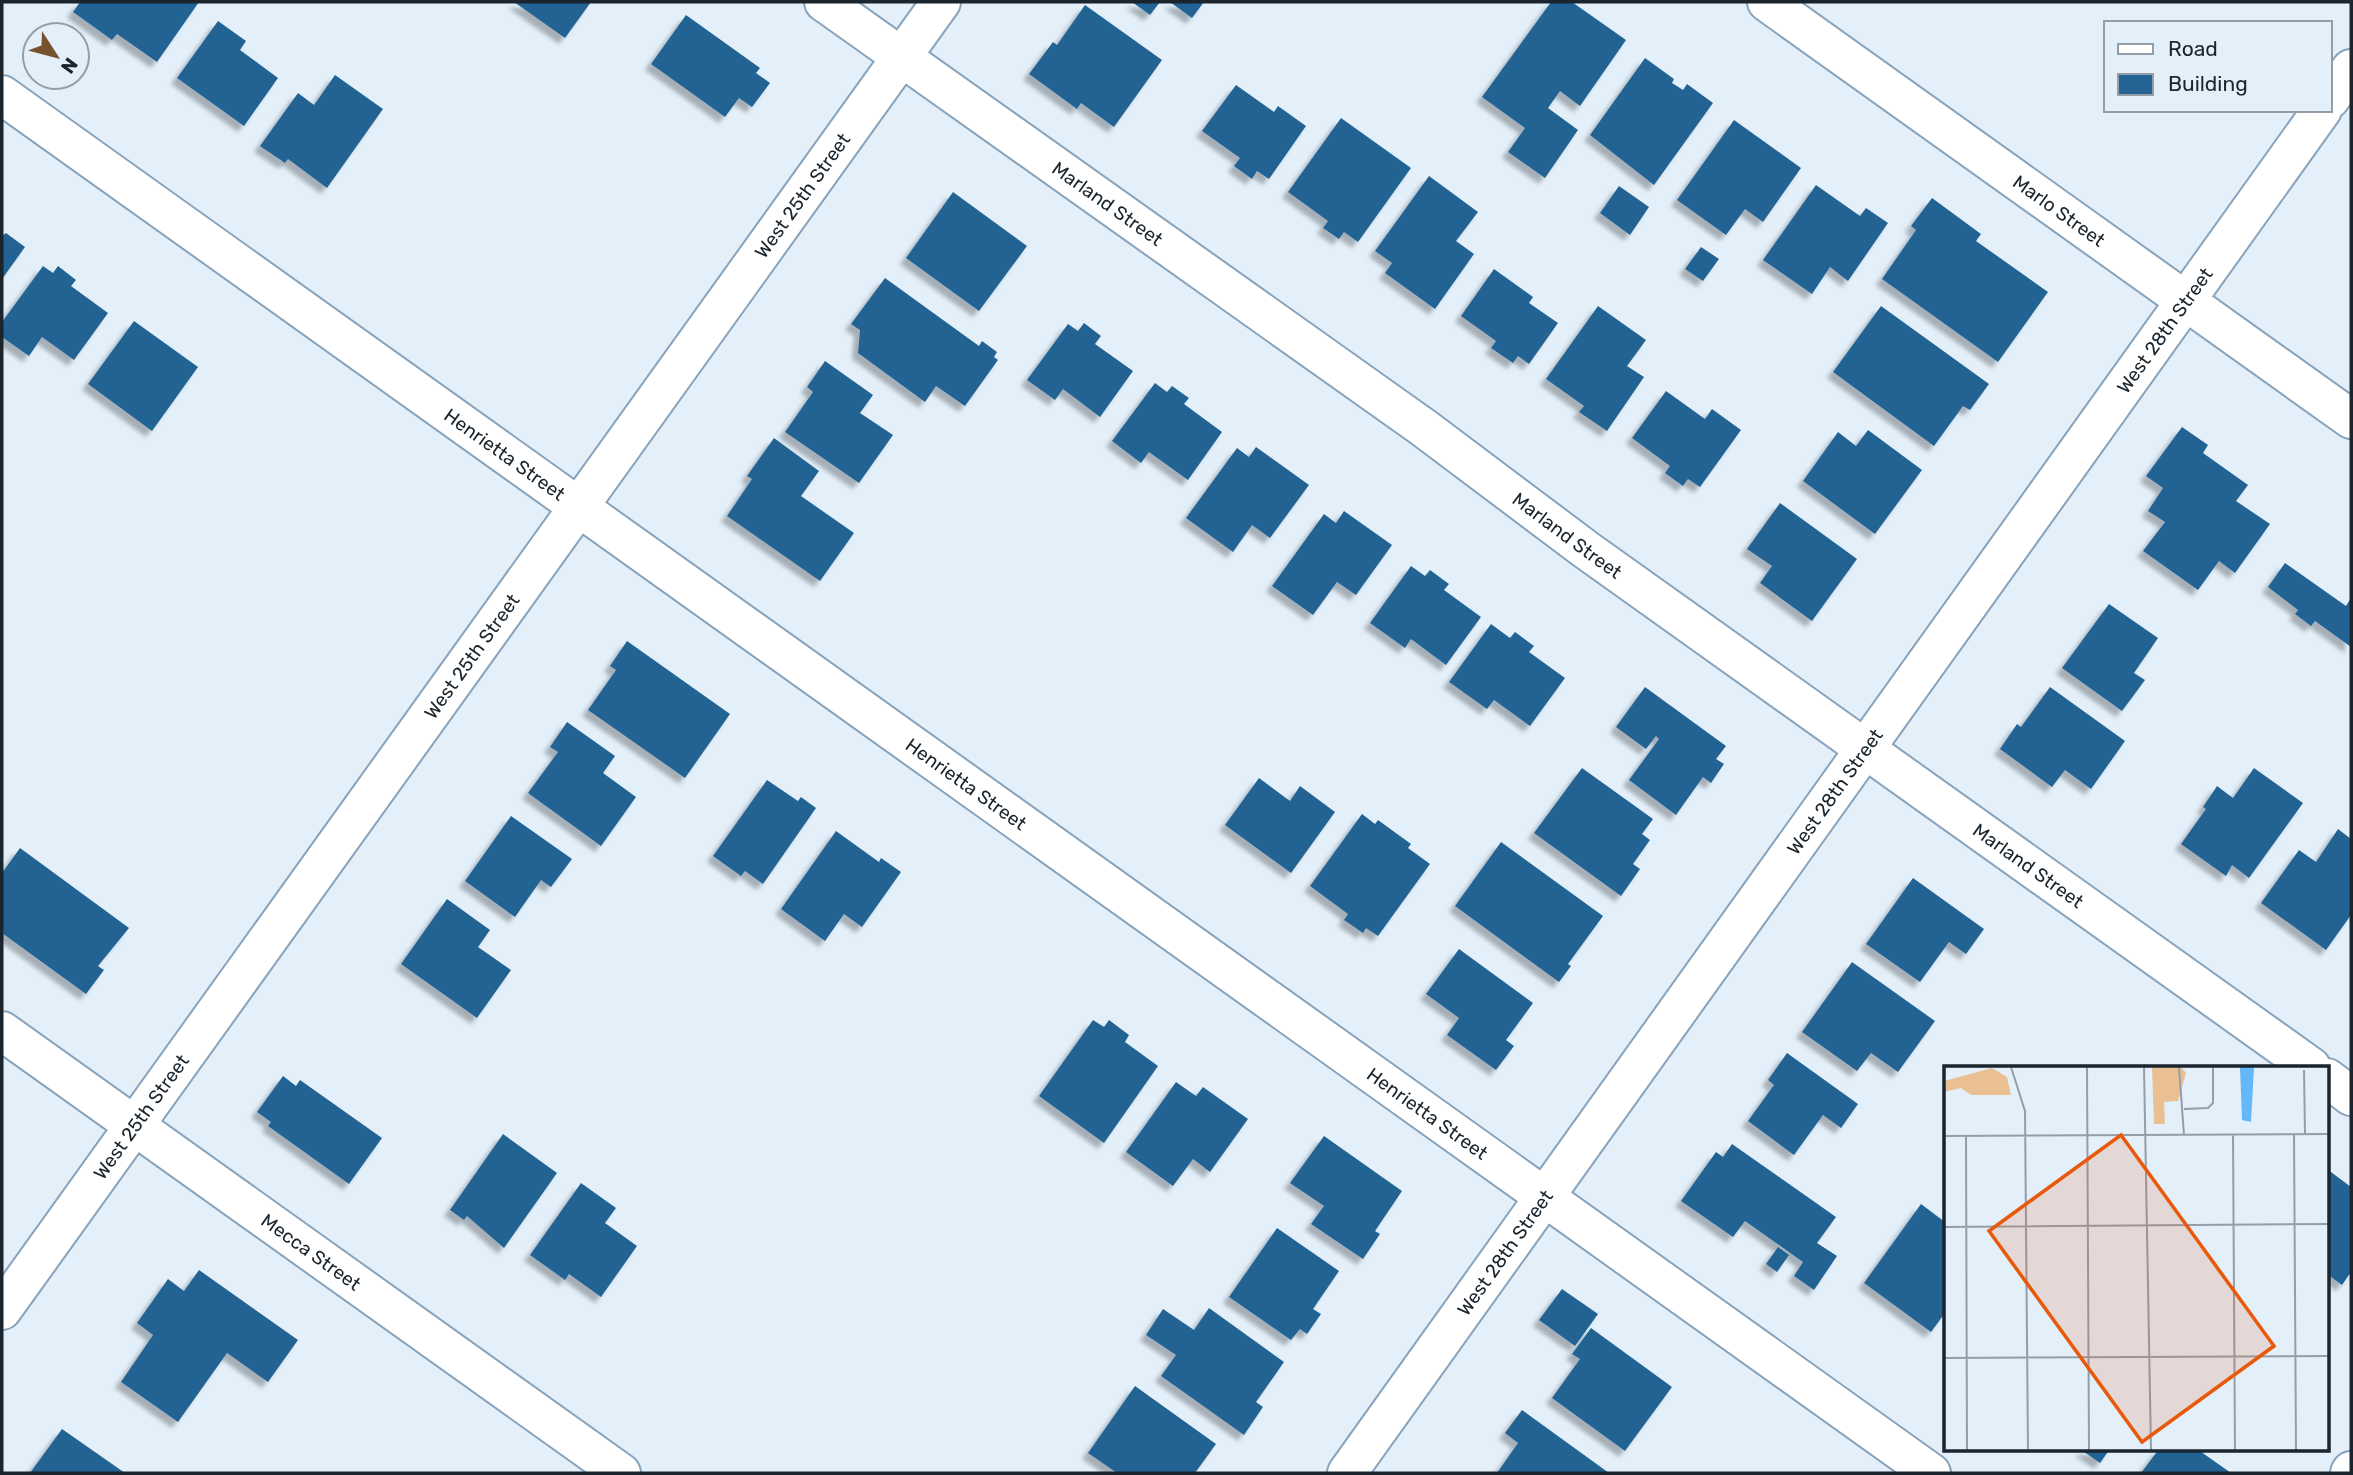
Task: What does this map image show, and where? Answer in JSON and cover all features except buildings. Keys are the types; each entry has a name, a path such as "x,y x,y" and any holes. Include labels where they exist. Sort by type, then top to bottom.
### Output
{"street":[{"name":"Marland Street","path":"824,2 2310,1066"},
{"name":"West 25th Street","path":"2,1310 941,2"},
{"name":"Marlo Street","path":"1767,2 2351,419"},
{"path":"2332,96 2351,69"},
{"name":"Henrietta Street","path":"2,95 1931,1473"},
{"name":"West 28th Street","path":"1347,1473 1865,747 2187,303 2321,112"},
{"name":"Mecca Street","path":"2,1031 621,1473"},
{"path":"2328,1079 2351,1096"}]}
